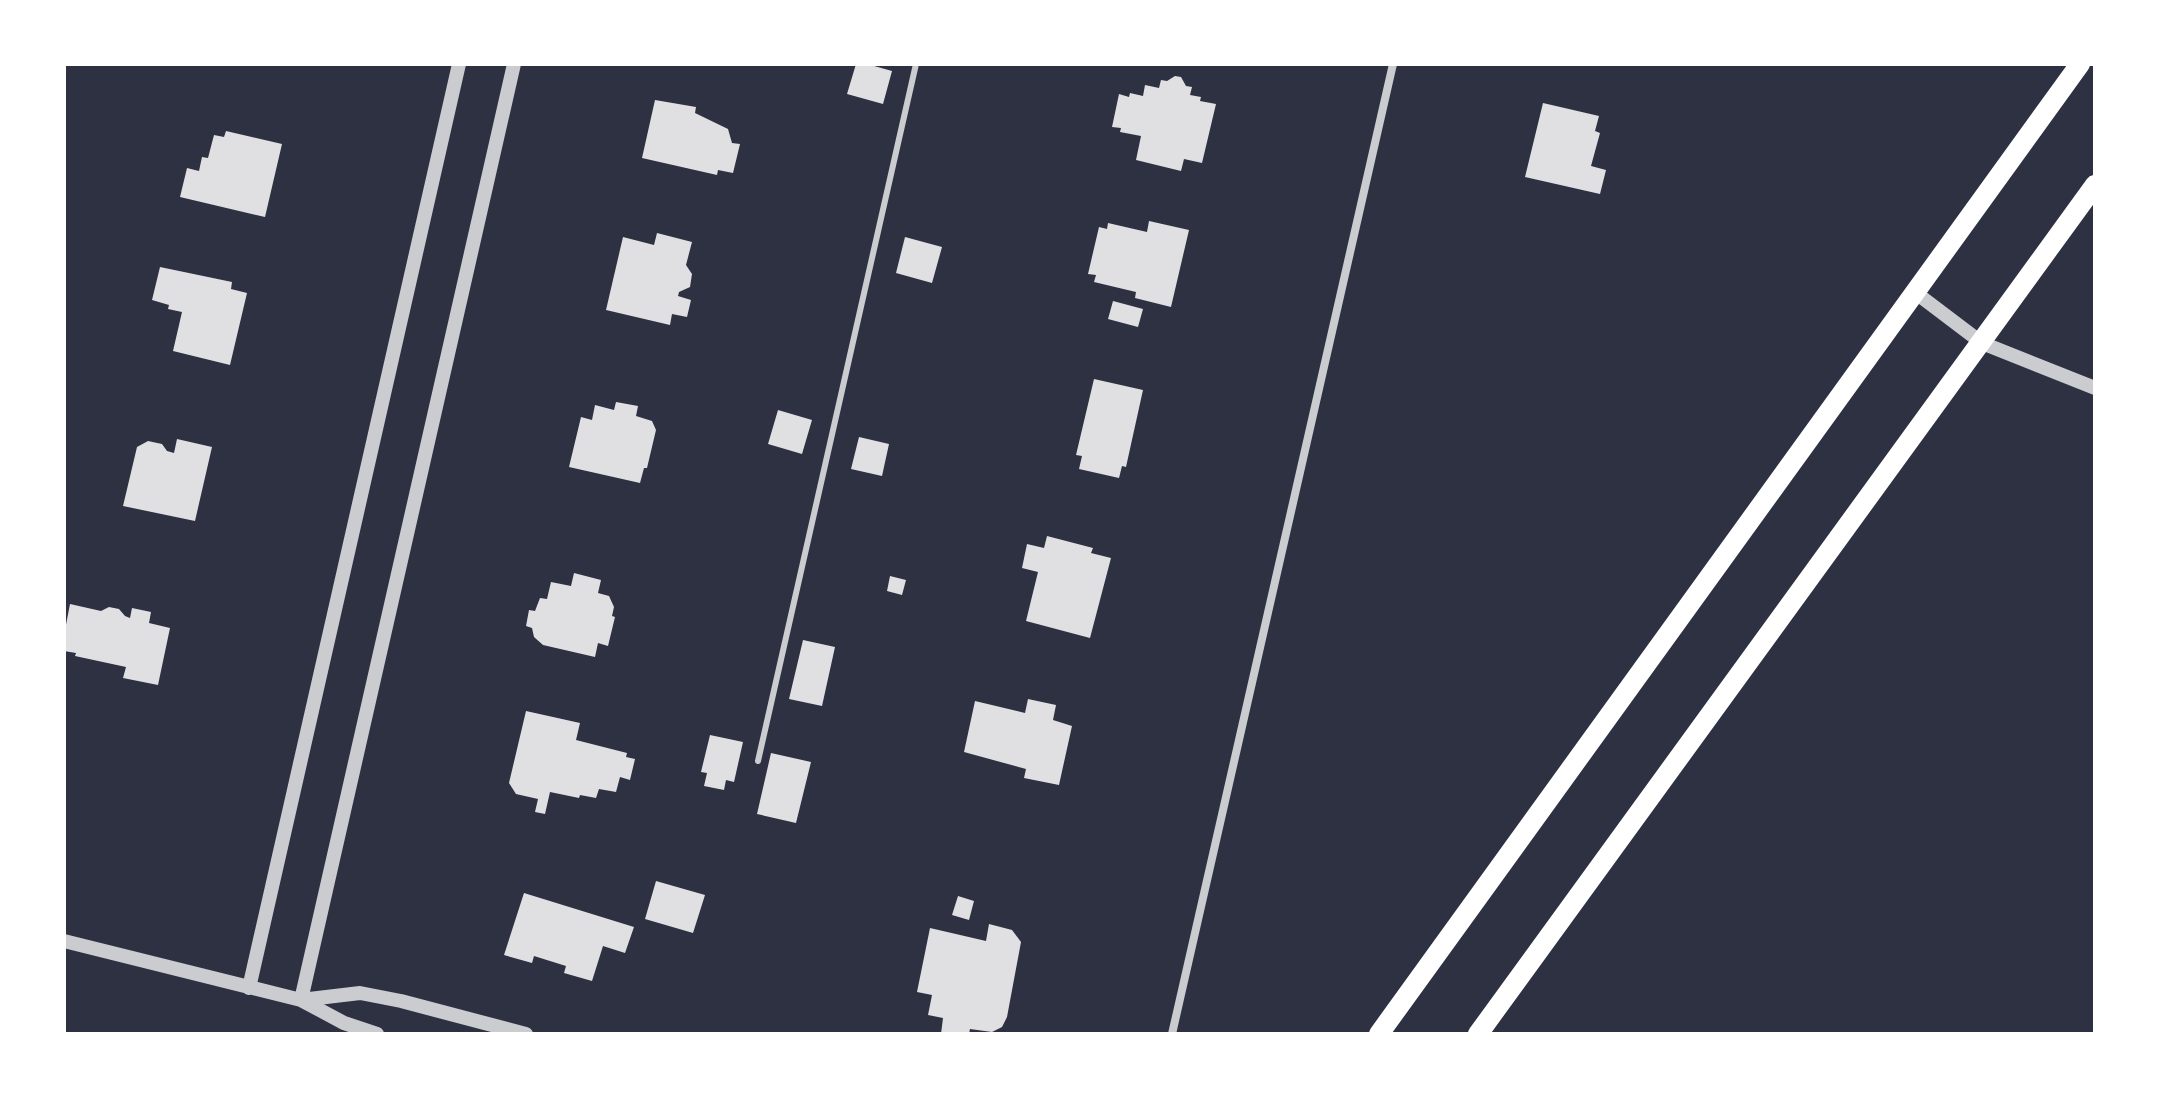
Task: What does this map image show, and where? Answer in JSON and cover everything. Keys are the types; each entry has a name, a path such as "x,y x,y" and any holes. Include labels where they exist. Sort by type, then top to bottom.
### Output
{"main road":[{"path":"1379,1034 2080,64"},
{"path":"1478,1034 2095,185"}],"street":[{"path":"249,988 459,64"},
{"path":"301,1000 514,64"},
{"path":"1172,1034 1393,64"},
{"path":"1916,293 1982,343 2095,388"},
{"path":"64,941 301,1000 344,1023 377,1034"},
{"path":"301,1000 360,993 401,1001 495,1030 526,1034"}],"lane":[{"path":"758,761 916,64"}],"building":[{"path":"856,64 892,71 883,104 847,94"},
{"path":"1175,76 1181,77 1186,86 1192,87 1190,95 1216,104 1202,163 1184,159 1181,171 1136,160 1141,136 1120,132 1121,128 1112,127 1119,94 1143,96 1145,85 1159,88 1161,80 1167,81"},
{"path":"655,100 696,107 695,113 728,129 732,143 740,144 733,173 718,170 717,175 642,158"},
{"path":"1543,103 1599,116 1595,131 1600,133 1591,166 1606,170 1600,194 1525,177"},
{"path":"226,131 282,144 265,217 180,197 187,168 199,171 202,157 208,158 214,135 224,137"},
{"path":"1149,221 1189,230 1171,307 1135,298 1136,292 1094,282 1096,275 1088,274 1099,227 1107,229 1108,223 1147,232"},
{"path":"657,233 692,242 686,265 692,274 690,287 679,292 678,296 691,300 687,317 672,314 670,325 606,310 623,237 654,245"},
{"path":"905,237 942,247 932,283 896,273"},
{"path":"160,267 232,282 231,289 247,293 230,365 173,351 182,312 168,309 169,305 152,300"},
{"path":"1113,301 1143,309 1138,327 1108,319"},
{"path":"1094,379 1143,390 1126,467 1122,466 1119,478 1079,469 1082,456 1076,455"},
{"path":"616,402 638,406 636,416 652,421 656,430 640,483 569,467 581,417 592,420 595,405 614,410"},
{"path":"778,410 812,420 802,454 768,444"},
{"path":"859,437 889,444 882,476 851,469"},
{"path":"177,439 212,447 195,521 123,506 137,447 148,441 162,444 167,451 174,453"},
{"path":"1047,536 1093,548 1091,553 1111,558 1090,638 1026,621 1038,572 1022,568 1027,544 1044,548"},
{"path":"574,573 601,580 598,593 609,596 614,607 612,616 615,617 608,646 598,643 595,657 543,645 534,637 532,628 526,626 529,610 535,611 540,598 547,599 551,582 571,586"},
{"path":"890,576 906,580 902,595 887,591"},
{"path":"70,604 101,611 109,607 119,609 130,618 132,608 151,612 149,623 170,628 158,685 123,678 126,667 64,651"},
{"path":"803,640 835,647 822,706 789,699"},
{"path":"1028,699 1056,705 1053,720 1072,726 1059,785 1024,778 1026,769 964,752 975,701 1025,713"},
{"path":"526,711 580,723 576,740 627,753 626,757 635,759 630,780 620,777 616,792 599,789 596,798 550,792 545,814 535,812 538,799 516,794 509,783"},
{"path":"710,735 743,742 734,782 726,780 724,790 704,786 707,773 701,772"},
{"path":"771,753 811,762 796,823 757,814"},
{"path":"656,881 705,895 693,933 645,919"},
{"path":"524,893 634,927 625,953 603,946 592,981 564,973 566,966 534,956 532,963 504,955"},
{"path":"958,896 974,901 969,920 952,915"},
{"path":"989,924 1012,930 1021,942 1007,1017 1002,1027 992,1032 970,1029 969,1034 941,1034 943,1018 928,1015 932,995 917,992 930,928 986,941"}]}
